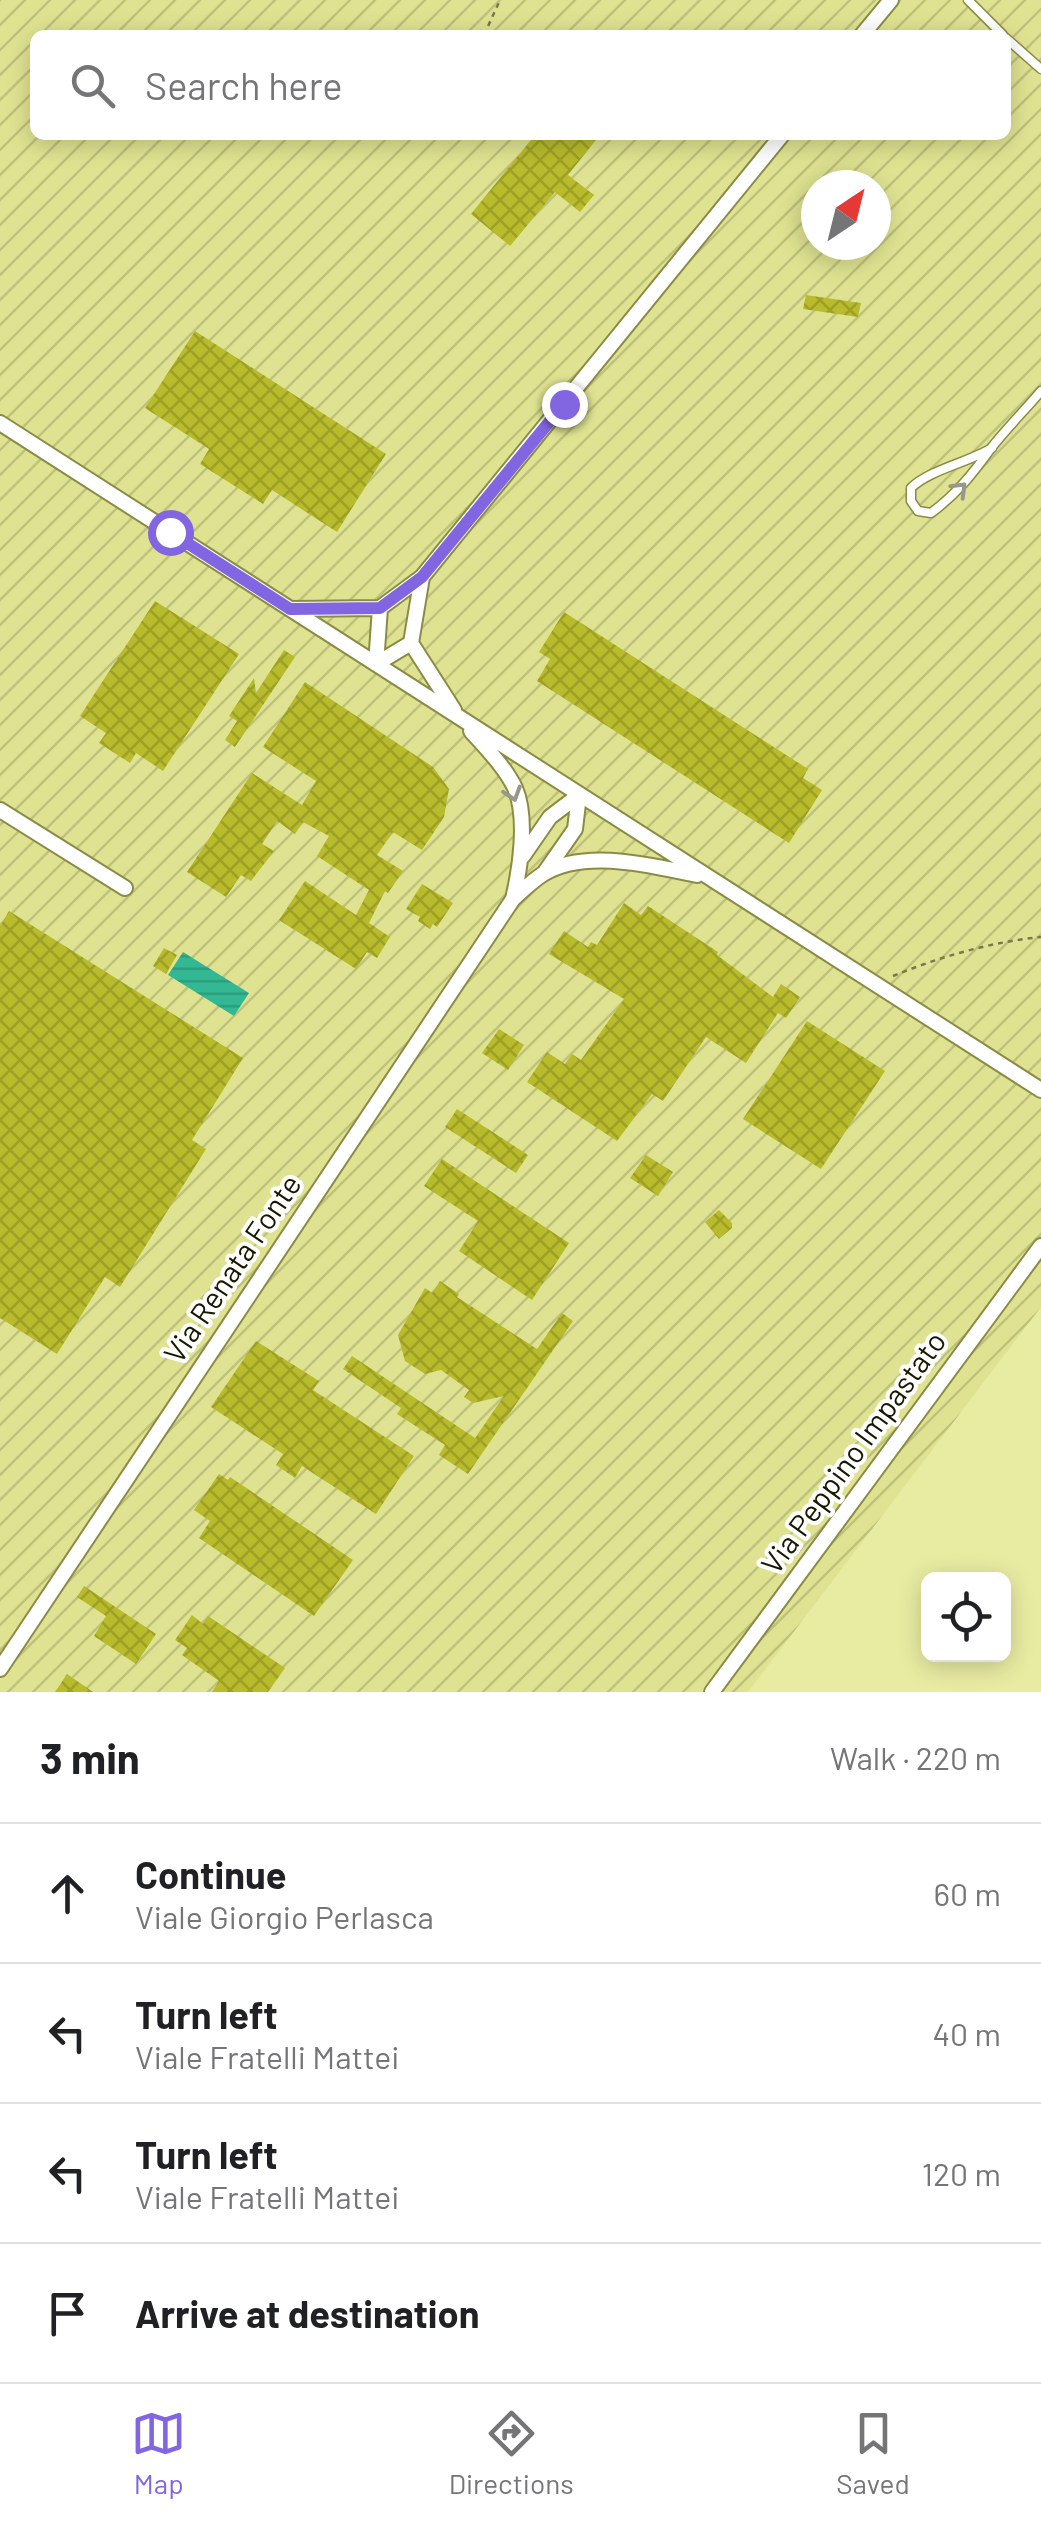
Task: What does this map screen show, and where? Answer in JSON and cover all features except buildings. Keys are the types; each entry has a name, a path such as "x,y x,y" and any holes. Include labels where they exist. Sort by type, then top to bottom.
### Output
{"street":[{"path":"866,30 891,0"},
{"path":"290,609 380,608 422,577 778,140"},
{"path":"0,423 1041,1090"},
{"path":"422,577 410,643 458,716"},
{"path":"376,664 380,608"},
{"path":"376,664 410,643"},
{"name":"Via Renata Fonte","path":"458,716 492,754 516,790 523,856 512,900"},
{"name":"Via Renata Fonte","path":"523,856 550,817 579,794"},
{"name":"Via Renata Fonte","path":"0,1669 512,900 545,872 575,830 579,794"},
{"path":"0,810 125,888"},
{"name":"Via Renata Fonte","path":"545,872 588,861 628,861 707,877"},
{"name":"Via Peppino Impastato","path":"712,1692 1041,1246"}],"lane":[{"path":"968,0 999,30"},
{"path":"1011,42 1041,70"},
{"path":"992,448 969,462 921,478 911,488 911,501 918,510 932,513 946,502 976,472 1041,391"}],"path":[{"path":"486,30 500,0"},
{"path":"874,983 919,966 1041,937"}],"shaded area":[{"path":"0,0 1041,0 1041,1307 748,1692 0,1692"},
{"path":"183,952 249,993 234,1016 168,975"}],"route":[{"path":"170,532 290,609 380,608 422,577 564,404"}]}
